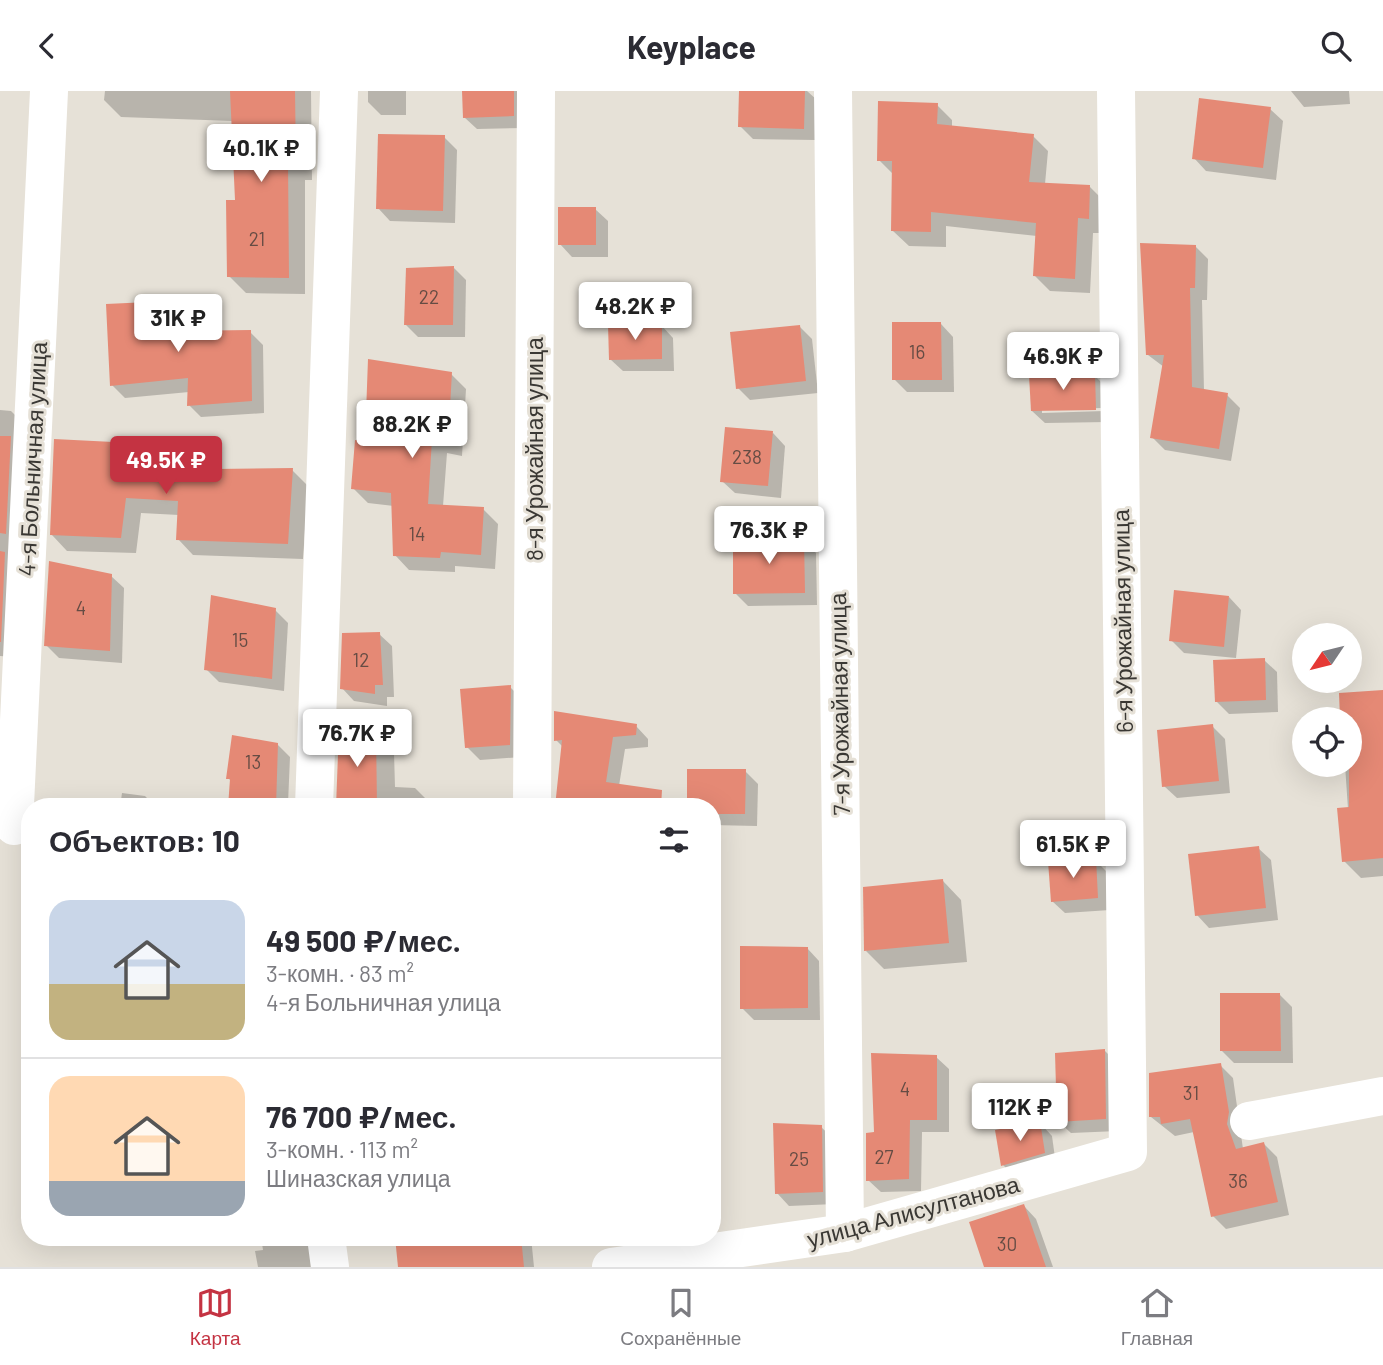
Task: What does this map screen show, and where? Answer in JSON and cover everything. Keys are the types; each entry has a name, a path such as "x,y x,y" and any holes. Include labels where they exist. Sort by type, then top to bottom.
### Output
{"street":[{"name":"4-я Больничная улица","path":"15,826 49,91"},
{"path":"314,798 339,91"},
{"name":"8-я Урожайная улица","path":"532,798 536,91"},
{"name":"7-я Урожайная улица","path":"833,91 845,1233"},
{"name":"6-я Урожайная улица","path":"1116,91 1129,1152"},
{"path":"1249,1121 1383,1096"},
{"name":"улица Алисултанова","path":"611,1267 845,1233 1129,1152"},
{"path":"327,1246 330,1267"}],"building":[{"path":"230,91 295,91 296,164 288,163 289,278 227,277 226,200 235,200"},
{"path":"462,91 514,91 514,116 463,118"},
{"path":"739,91 805,91 804,129 738,127"},
{"path":"1199,98 1271,107 1263,168 1192,159"},
{"path":"878,101 938,103 937,124 1034,134 1029,182 1090,185 1089,219 1078,218 1075,279 1033,276 1036,223 931,212 931,232 891,231 892,161 877,161"},
{"path":"378,134 445,135 443,211 376,209"},
{"path":"558,207 596,207 596,245 558,245"},
{"path":"1140,243 1196,245 1195,288 1190,288 1192,387 1228,393 1219,449 1150,438 1164,355 1146,355"},
{"path":"454,266 453,325 404,325 406,268"},
{"path":"170,301 170,331 251,330 252,401 187,406 188,378 110,386 106,304"},
{"path":"892,322 941,322 942,380 892,380"},
{"path":"608,324 662,324 662,359 609,360"},
{"path":"800,325 806,381 736,389 730,332"},
{"path":"368,359 452,372 448,442 432,439 428,504 484,507 481,555 441,552 440,558 393,556 391,493 351,489 355,440 365,441"},
{"path":"1095,373 1096,410 1031,411 1029,375"},
{"path":"725,427 773,431 768,486 720,482"},
{"path":"0,436 11,436 6,534 0,533"},
{"path":"54,439 133,443 133,470 293,468 288,544 176,540 178,501 126,498 121,538 50,535"},
{"path":"804,538 805,593 733,594 733,539"},
{"path":"0,551 5,552 1,642 0,642"},
{"path":"49,561 112,574 110,651 44,646"},
{"path":"1174,590 1229,596 1224,647 1169,641"},
{"path":"211,595 276,608 272,679 204,670"},
{"path":"380,632 383,685 375,685 375,694 340,689 342,633"},
{"path":"1265,658 1266,700 1215,702 1213,660"},
{"path":"511,685 510,745 465,748 460,689"},
{"path":"1383,690 1383,858 1342,862 1337,808 1349,807 1349,777 1362,777 1362,707 1340,707 1339,693"},
{"path":"554,711 637,724 636,735 613,737 606,782 662,790 662,798 556,798 562,740 554,741"},
{"path":"1213,724 1219,781 1162,787 1157,730"},
{"path":"339,728 376,731 377,798 336,798"},
{"path":"232,735 278,743 276,798 229,798 230,779 226,779"},
{"path":"687,769 746,769 745,814 721,814 721,798 687,798"},
{"path":"1259,846 1266,908 1195,916 1188,854"},
{"path":"1096,858 1098,898 1051,902 1048,861"},
{"path":"943,879 949,943 864,951 863,887"},
{"path":"740,946 808,947 808,1008 740,1009"},
{"path":"1220,993 1280,993 1281,1051 1220,1051"},
{"path":"1105,1049 1106,1119 1057,1122 1055,1053"},
{"path":"871,1053 937,1055 937,1120 910,1120 909,1179 866,1181 866,1133 874,1132"},
{"path":"1221,1063 1229,1112 1227,1124 1236,1149 1264,1142 1278,1202 1211,1217 1190,1119 1161,1124 1160,1117 1149,1117 1149,1073"},
{"path":"1040,1121 1045,1153 1001,1166 995,1130"},
{"path":"773,1123 822,1125 823,1192 775,1194"},
{"path":"1024,1204 1046,1267 984,1267 969,1222"},
{"path":"396,1246 522,1246 524,1267 398,1267"}]}
